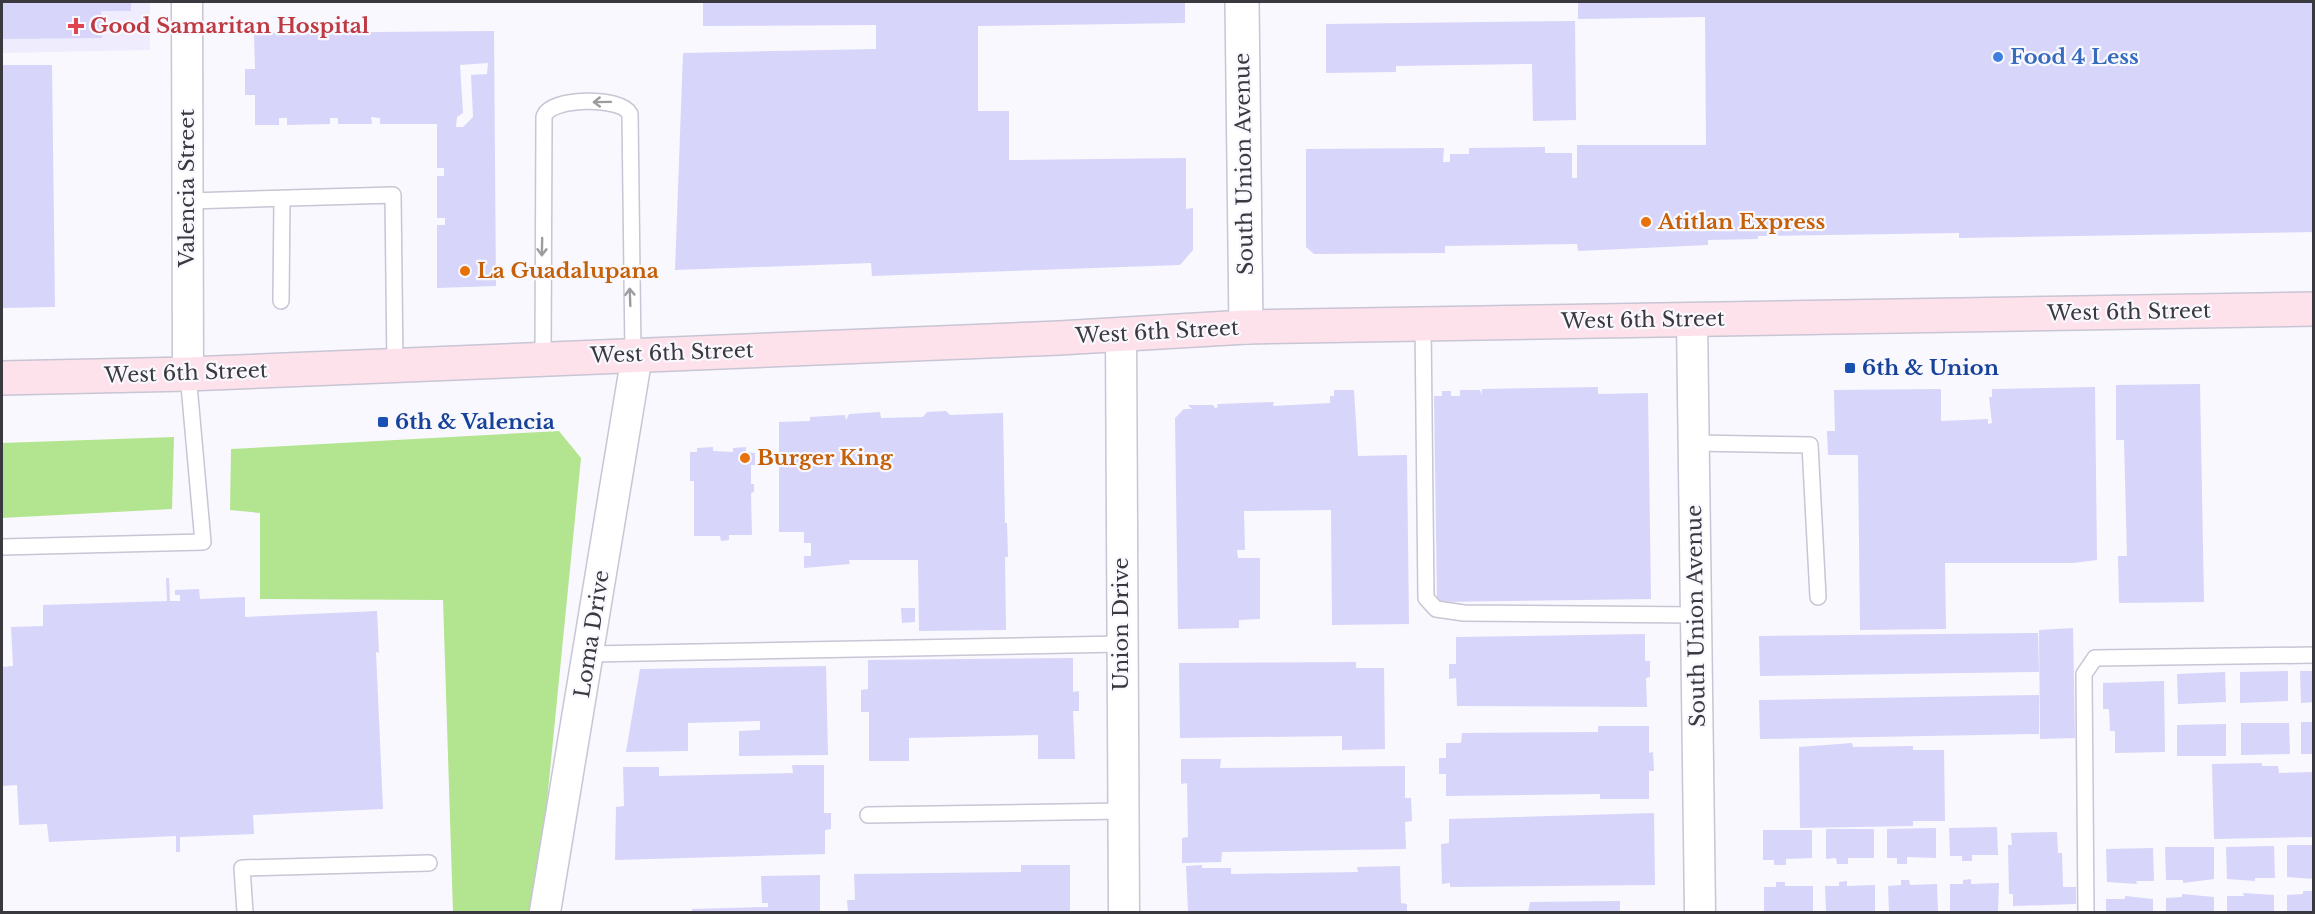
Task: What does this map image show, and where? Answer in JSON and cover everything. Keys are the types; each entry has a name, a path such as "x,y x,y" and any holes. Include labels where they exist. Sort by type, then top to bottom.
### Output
{"main road":[{"name":"West 6th Street","path":"2,378 188,374 1121,335 1246,327 2313,309"}],"street":[{"name":"Valencia Street","path":"187,2 188,374"},
{"name":"South Union Avenue","path":"1242,2 1246,327"},
{"name":"South Union Avenue","path":"1692,320 1700,912"},
{"name":"Union Drive","path":"1121,335 1120,644 1124,912"},
{"name":"Loma Drive","path":"545,912 590,654 635,355"}],"lane":[{"path":"543,359 544,117 545,111 562,103 613,102 622,104 630,114 635,355"},
{"path":"189,201 393,195 395,365"},
{"path":"281,301 282,199"},
{"path":"1423,324 1426,598 1436,609 1464,613 1696,615"},
{"path":"2,547 203,542 188,374"},
{"path":"1694,444 1810,445 1818,597"},
{"path":"590,654 1120,644"},
{"path":"2086,912 2084,675 2096,658 2313,656"},
{"path":"868,815 1123,811"},
{"path":"245,912 242,868 429,863"}],"shaded area":[{"name":"Good Samaritan Hospital","path":"2,2 150,2 150,50 2,53"}],"green space":[{"path":"559,431 581,458 536,912 453,912 443,600 260,599 260,513 230,510 231,449"},
{"path":"174,437 172,509 2,518 2,443"}],"building":[{"path":"2,2 131,2 131,11 101,11 102,38 2,39"},
{"path":"703,2 1185,2 1185,23 978,26 978,111 1009,111 1009,160 1186,158 1186,209 1193,208 1193,250 1180,265 872,276 871,263 675,270 683,53 876,49 876,25 703,26"},
{"path":"1578,2 2314,2 2314,232 1959,238 1959,233 1758,236 1758,239 1708,240 1708,245 1578,251 1577,244 1445,246 1445,253 1314,254 1306,247 1306,149 1444,148 1443,162 1450,162 1450,154 1469,154 1469,148 1545,147 1545,153 1572,153 1572,178 1577,178 1577,145 1706,145 1705,17 1578,19"},
{"path":"1575,21 1576,120 1533,121 1532,64 1396,66 1396,72 1326,73 1326,24"},
{"path":"494,31 496,286 437,288 437,225 445,225 445,218 437,218 437,176 444,176 444,168 437,168 437,124 380,124 380,118 371,117 372,124 338,124 338,118 330,118 330,124 287,125 287,118 279,118 279,125 255,125 255,95 245,95 245,69 255,69 254,33","holes":["488,63 487,74 471,75 473,117 463,127 456,127 457,117 463,113 460,65"]},
{"path":"2,65 52,65 55,307 2,308"},
{"path":"2200,384 2204,602 2119,603 2118,556 2127,556 2124,440 2116,440 2116,385"},
{"path":"1598,387 1598,394 1648,393 1651,599 1437,602 1434,396 1442,396 1442,391 1451,391 1451,396 1460,396 1460,390 1480,390 1482,395 1482,389"},
{"path":"2095,387 2097,560 2073,563 1945,563 1946,629 1860,630 1858,455 1828,455 1827,431 1835,431 1834,390 1941,389 1941,421 1988,419 1988,424 1992,423 1989,397 1992,397 1992,389"},
{"path":"1334,390 1354,390 1358,456 1407,455 1409,624 1332,625 1331,510 1244,511 1245,550 1237,550 1238,558 1260,558 1260,619 1239,620 1239,628 1178,629 1175,418 1184,409 1192,409 1188,405 1213,405 1215,408 1218,407 1217,404 1274,402 1273,406 1330,403 1330,396 1334,396"},
{"path":"946,411 950,415 1003,413 1005,523 1007,523 1008,557 1005,557 1006,630 919,631 918,560 849,560 850,564 804,568 804,556 811,556 811,543 804,543 804,532 779,532 779,422 810,421 810,417 845,415 846,420 849,414 880,412 881,418 923,417 927,412"},
{"path":"713,447 713,451 733,452 733,448 746,447 746,452 755,453 755,465 751,465 751,484 754,484 754,492 751,493 752,535 729,535 729,540 721,541 720,536 694,536 694,481 690,481 690,452 697,452 697,448"},
{"path":"166,578 169,578 170,601 180,601 180,595 175,595 175,590 199,589 200,599 245,597 245,617 377,611 379,653 376,652 383,809 253,815 254,834 180,837 180,852 176,852 176,836 49,842 47,824 19,825 17,785 2,786 2,667 13,666 11,627 43,626 43,605 167,601"},
{"path":"901,608 915,608 915,622 902,623"},
{"path":"2073,628 2075,738 2040,739 2039,630"},
{"path":"2038,633 2039,672 1760,676 1759,636"},
{"path":"1645,634 1645,661 1650,661 1650,677 1646,678 1647,707 1457,706 1456,678 1449,679 1449,664 1456,664 1456,637"},
{"path":"1073,658 1073,692 1079,691 1079,711 1073,711 1075,759 1038,759 1038,735 909,738 909,761 869,761 869,712 861,712 861,690 868,689 868,660"},
{"path":"1356,662 1356,668 1384,668 1385,749 1342,750 1342,736 1180,738 1179,663"},
{"path":"826,666 828,755 739,756 739,731 760,730 760,721 688,723 688,751 626,752 640,669"},
{"path":"2288,671 2288,701 2240,703 2240,672"},
{"path":"2300,671 2314,671 2314,702 2301,703"},
{"path":"2225,672 2226,702 2178,704 2177,674"},
{"path":"2164,681 2165,752 2115,753 2115,731 2110,731 2109,709 2103,709 2103,683"},
{"path":"2039,695 2039,734 1760,739 1759,700"},
{"path":"2301,722 2314,722 2314,754 2301,754"},
{"path":"2241,723 2289,723 2290,754 2241,755"},
{"path":"2226,724 2226,756 2177,756 2177,725"},
{"path":"1598,726 1649,726 1649,753 1653,752 1654,771 1649,771 1649,799 1600,799 1600,794 1446,796 1446,774 1439,774 1439,758 1446,758 1446,743 1461,743 1462,733 1598,732"},
{"path":"1852,743 1853,747 1913,746 1913,750 1944,750 1945,821 1913,821 1913,826 1800,828 1799,747"},
{"path":"1181,759 1221,759 1220,768 1405,766 1405,798 1411,798 1412,821 1405,822 1406,849 1222,852 1221,862 1182,863 1182,838 1188,837 1187,783 1181,784"},
{"path":"2262,763 2262,766 2278,766 2279,773 2314,772 2314,837 2214,839 2212,764"},
{"path":"792,765 824,765 824,813 831,813 831,829 825,830 825,854 615,860 616,807 624,806 623,767 659,767 659,776 793,773"},
{"path":"1654,813 1655,885 1450,887 1450,883 1442,884 1441,844 1449,843 1449,819"},
{"path":"1997,827 1998,855 1972,855 1972,861 1962,861 1962,856 1950,856 1949,828"},
{"path":"1936,828 1936,858 1907,857 1907,864 1897,864 1897,858 1887,858 1887,829"},
{"path":"1826,829 1874,829 1874,858 1848,858 1848,864 1837,864 1836,858 1826,859"},
{"path":"1763,830 1812,830 1812,858 1786,859 1786,865 1774,865 1774,860 1763,860"},
{"path":"2057,832 2058,853 2062,853 2063,887 2076,887 2076,904 2013,906 2013,894 2009,894 2008,845 2012,845 2011,833"},
{"path":"2287,845 2314,845 2314,879 2287,877"},
{"path":"2274,846 2275,878 2255,878 2255,881 2227,879 2226,847"},
{"path":"2165,847 2214,847 2214,879 2183,883 2183,880 2166,880"},
{"path":"2153,848 2154,881 2136,881 2137,884 2107,882 2106,849"},
{"path":"1021,865 1070,865 1070,912 848,912 847,900 855,900 854,874 1021,872"},
{"path":"1202,865 1202,868 1231,868 1231,874 1358,872 1357,867 1400,866 1401,903 1407,904 1407,912 1188,912 1186,866"},
{"path":"820,875 820,912 692,912 692,909 768,907 768,903 762,903 761,876"},
{"path":"1971,879 1971,884 1999,883 1998,912 1950,912 1950,884 1963,884 1963,880"},
{"path":"1901,880 1909,880 1910,885 1937,884 1938,912 1889,912 1888,886 1901,885"},
{"path":"1847,881 1847,886 1875,885 1875,912 1826,912 1825,886 1839,886 1839,882"},
{"path":"1776,882 1785,882 1785,886 1813,886 1813,912 1764,912 1764,887 1776,887"},
{"path":"2303,891 2314,891 2314,912 2287,912 2287,895 2303,894"},
{"path":"2243,893 2274,895 2274,912 2227,912 2227,896 2244,896"},
{"path":"2182,894 2214,897 2214,912 2166,912 2166,898 2182,897"},
{"path":"2125,896 2153,899 2153,912 2106,912 2106,899 2125,899"},
{"path":"1620,901 1620,912 1528,912 1530,902"}],"place":[{"name":"Good Samaritan Hospital","path":"76,26"},
{"name":"Food 4 Less","path":"1998,57"},
{"name":"Atitlan Express","path":"1646,222"},
{"name":"La Guadalupana","path":"465,271"},
{"name":"6th & Union","path":"1850,368"},
{"name":"6th & Valencia","path":"383,422"},
{"name":"Burger King","path":"745,458"}]}
